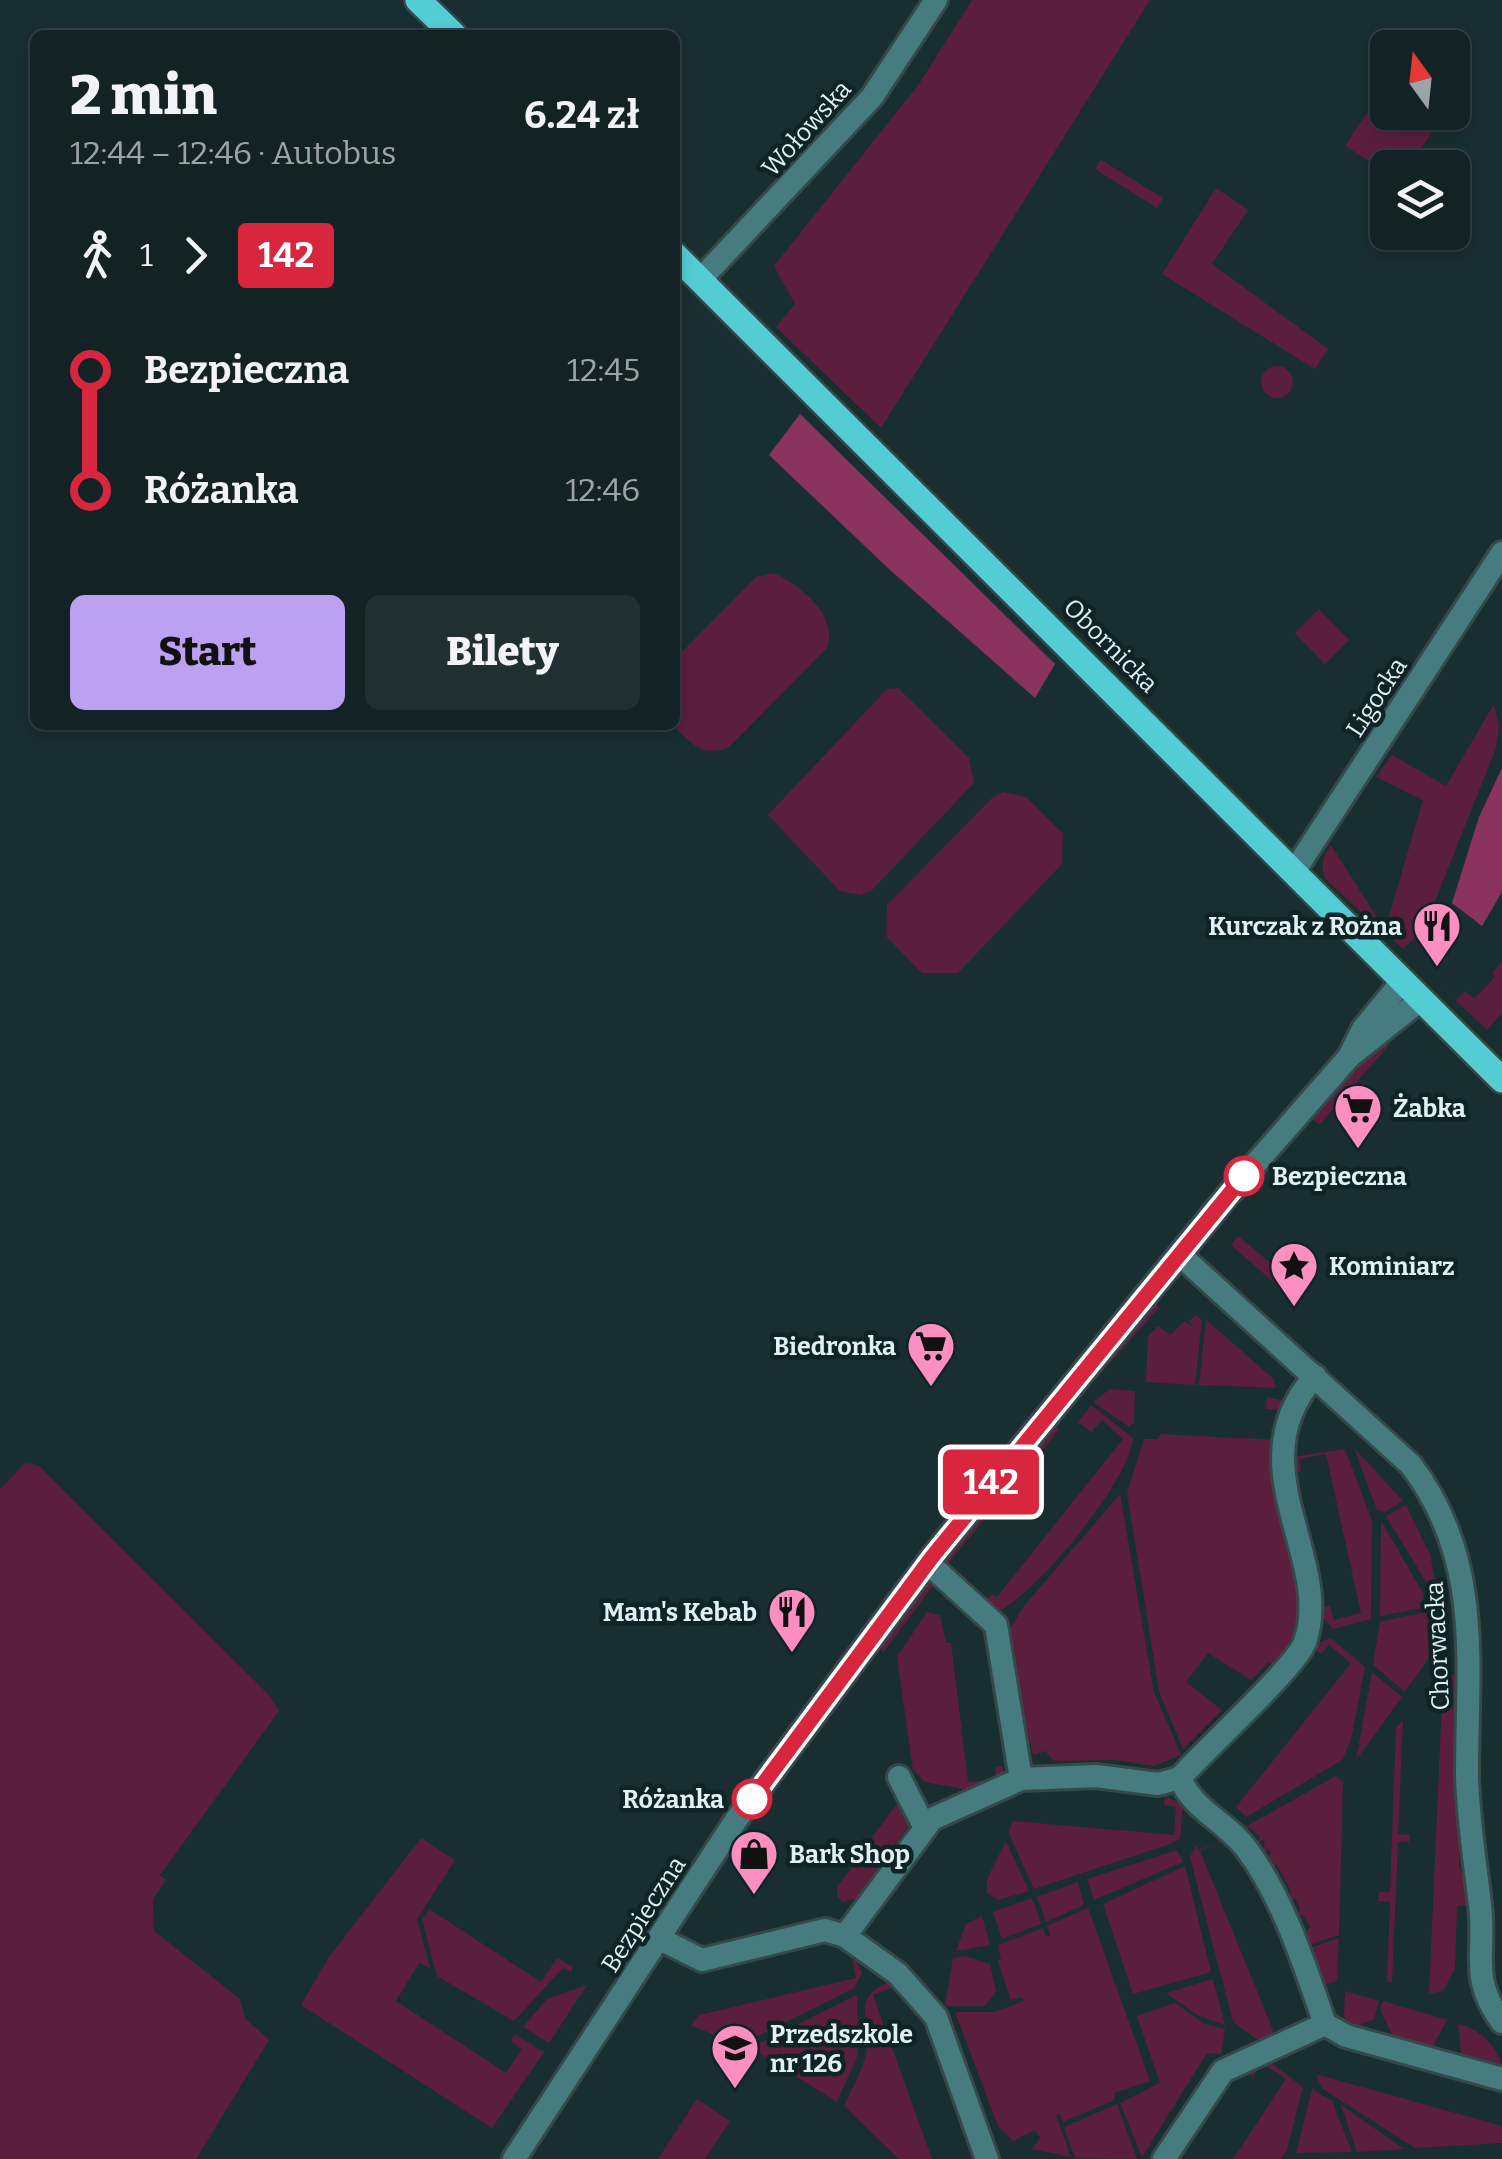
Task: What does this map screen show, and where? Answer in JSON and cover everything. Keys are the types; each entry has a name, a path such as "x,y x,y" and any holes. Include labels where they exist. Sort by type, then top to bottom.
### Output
{"main road":[{"path":"418,0 449,30"},
{"name":"Obornicka","path":"680,260 1502,1080"}],"street":[{"name":"Wołowska","path":"700,280 872,97 936,0"},
{"name":"Ligocka","path":"1295,870 1502,553"},
{"name":"Bezpieczna","path":"1350,1058 1363,1029 1401,982"},
{"name":"Bezpieczna","path":"521,2157 744,1808 928,1563 1065,1390 1350,1058 1420,1001"},
{"name":"Chorwacka","path":"1180,1256 1411,1464 1438,1504 1454,1538 1467,1624 1468,1779 1472,1856 1481,1908 1480,1982 1486,2000 1502,2022"},
{"path":"845,1936 925,1828 942,1812 1009,1788 1021,1779 1096,1776 1158,1784 1180,1778 1303,1648 1310,1610 1285,1482 1284,1442 1296,1397 1315,1376"},
{"path":"928,1563 996,1625 1021,1779"},
{"path":"899,1777 925,1828"},
{"path":"1180,1778 1188,1798 1227,1828 1256,1861 1325,2024 1346,2036 1502,2079"},
{"path":"660,1939 702,1960 825,1930 845,1936 898,1974 936,2017 987,2159"},
{"path":"1164,2159 1223,2070 1325,2024"}],"shaded area":[{"path":"972,0 1150,0 881,428 776,327 795,304 774,266 919,84"},
{"path":"1370,108 1370,130 1433,130 1420,150 1370,150 1370,161 1345,146"},
{"path":"1101,160 1163,198 1157,208 1095,169"},
{"path":"1216,188 1248,210 1212,264 1328,349 1315,369 1162,274"},
{"path":"1277,366 1288,371 1293,382 1288,393 1277,398 1266,393 1261,382 1266,371"},
{"path":"800,414 1055,664 1035,698 890,570 769,455"},
{"path":"774,573 815,603 827,625 827,648 728,748 703,749 678,730 680,654 756,577"},
{"path":"1319,609 1349,640 1325,664 1295,633"},
{"path":"898,688 969,758 974,783 871,891 861,895 840,891 768,815 887,689"},
{"path":"1494,704 1499,726 1496,748 1424,929 1403,949 1328,882 1323,873 1324,859 1331,845 1385,930 1423,800 1376,777 1392,755 1446,786"},
{"path":"1502,768 1502,892 1482,926 1452,903 1479,817"},
{"path":"1004,792 1026,797 1063,834 1062,864 958,973 922,973 886,936 887,905 993,797"},
{"path":"1502,962 1502,1013 1487,1030 1427,973 1456,1000 1465,991 1474,999 1495,977 1492,973"},
{"path":"1384,1038 1390,1044 1320,1124 1312,1120"},
{"path":"1238,1236 1279,1270 1280,1288 1231,1245"},
{"path":"1155,1302 1159,1308 1065,1413 1060,1407"},
{"path":"1196,1315 1202,1320 1195,1385 1146,1382 1148,1336 1158,1326 1170,1335 1185,1321 1194,1328 1189,1321"},
{"path":"1206,1320 1274,1379 1276,1388 1199,1385"},
{"path":"1110,1389 1135,1391 1134,1422 1129,1427 1093,1402"},
{"path":"1267,1397 1286,1401 1302,1630 1278,1670 1269,1662 1251,1680 1208,1653 1186,1682 1222,1710 1183,1749 1159,1691 1127,1493 1144,1439 1157,1439 1161,1434 1276,1440 1279,1410 1266,1409"},
{"path":"1091,1405 1133,1438 1127,1458 1097,1509 1054,1563 1010,1604 992,1615 984,1604 992,1594 997,1597 1123,1439 1102,1420 1091,1432 1078,1422"},
{"path":"1055,1420 1059,1430 946,1566 945,1557"},
{"path":"1354,1448 1403,1501 1384,1512 1377,1510"},
{"path":"1345,1449 1372,1521 1371,1619 1333,1629 1316,1609 1330,1606 1334,1620 1361,1613 1326,1454 1299,1459 1301,1471 1290,1473 1291,1457"},
{"path":"25,1463 38,1465 269,1695 279,1711 160,1875 166,1880 153,1899 154,1931 240,1999 245,2018 269,2040 196,2159 0,2159 0,1489"},
{"path":"1120,1494 1154,1692 1181,1755 1154,1766 1117,1760 1054,1761 1045,1751 1033,1755 1006,1635 1024,1606"},
{"path":"1406,1505 1430,1554 1439,1603 1386,1516"},
{"path":"1381,1521 1423,1593 1424,1603 1428,1601 1428,1607 1380,1616"},
{"path":"927,1577 938,1579 883,1653 881,1643"},
{"path":"1429,1611 1435,1622 1435,1643 1405,1692 1373,1665 1380,1622"},
{"path":"927,1612 940,1615 946,1643 951,1643 968,1782 996,1780 995,1767 1002,1766 1006,1776 975,1791 925,1782 913,1770 897,1657"},
{"path":"1331,1638 1365,1667 1351,1740 1342,1760 1246,1817 1236,1807 1351,1663 1329,1645 1321,1654 1310,1646"},
{"path":"1461,1671 1459,1866 1474,1905 1457,1906 1455,1968 1443,1991 1429,1994 1443,1678"},
{"path":"1372,1672 1402,1697 1356,1760"},
{"path":"1403,1720 1398,1834 1410,1835 1409,1842 1398,1842 1392,1983 1387,1982 1390,1902 1378,1901 1379,1892 1390,1892 1396,1728"},
{"path":"1336,1776 1343,1782 1339,1935 1305,1946 1302,1939 1310,1927 1302,1914 1293,1924 1300,1909 1295,1898 1285,1909 1283,1904 1291,1891 1276,1864 1268,1874 1263,1865 1271,1853 1268,1849 1260,1861 1265,1842 1262,1840 1254,1850 1260,1836 1249,1828 1243,1836 1238,1831"},
{"path":"1165,1796 1183,1805 1180,1838 1173,1843 1034,1889 1009,1834 1012,1821 1174,1835 1176,1807 1164,1805"},
{"path":"899,1801 909,1825 886,1857 868,1843"},
{"path":"1225,1835 1239,1850 1231,1851 1226,1840 1219,1843 1218,1837"},
{"path":"421,1838 455,1860 417,1919 430,1968 419,1963 396,2001 506,2073 522,2049 511,2041 515,2034 544,2052 492,2128 301,2005 329,1957"},
{"path":"1006,1841 1029,1891 998,1900 987,1893 987,1879"},
{"path":"1219,1843 1200,1851 1277,2040 1265,2045 1233,2022 1190,1857 1196,1845 1198,1850"},
{"path":"866,1849 883,1861 857,1898 843,1902 837,1896 837,1887"},
{"path":"1177,1850 1183,1862 1094,1900 1087,1879"},
{"path":"1185,1866 1211,1972 1133,1994 1103,1904"},
{"path":"1078,1882 1084,1905 1046,1922 1037,1897"},
{"path":"1032,1898 1041,1924 1002,1939 993,1912"},
{"path":"1088,1908 1150,2081 1114,2093 1115,2100 1063,2122 1060,2114 1056,2115 1071,2157 1032,2149 1040,2138 1035,2130 1013,2141 998,2126 955,2012 994,2012 1024,2001 1022,1997 1011,2000 998,1961 998,1945 1043,1928 1046,1937 1050,1935 1047,1926"},
{"path":"429,1909 541,1982 557,1958 573,1967 571,1972 563,1968 514,2021 437,1976 422,1920"},
{"path":"982,1916 990,1945 956,1951 966,1924"},
{"path":"1339,1938 1337,1981 1326,1984 1307,1949"},
{"path":"851,1950 862,1973 854,1988 750,2040 735,2044 691,2025 699,2015 856,1978"},
{"path":"965,1956 990,1964 996,1991 985,2006 945,2006 953,1958"},
{"path":"1213,1979 1225,2025 1199,2016 1166,1993"},
{"path":"892,1981 900,1984 873,1995 932,2159 899,2159 844,2106 866,2054 866,2002 870,1994"},
{"path":"587,1985 549,2043 523,2027 547,1999"},
{"path":"1345,1991 1379,2001 1374,2019 1351,2029 1344,2016"},
{"path":"857,1995 858,2055 837,2102 755,2051 756,2045"},
{"path":"1383,2001 1447,2020 1429,2053 1396,2043 1380,2010"},
{"path":"1175,2003 1205,2024 1225,2029 1221,2054 1207,2053 1142,2157 1120,2103 1160,2083 1137,2016"},
{"path":"1458,2024 1488,2041 1498,2056 1502,2073 1462,2062"},
{"path":"1263,2057 1303,2087 1287,2150 1281,2159 1233,2159 1286,2079 1262,2063 1253,2077 1245,2069"},
{"path":"1315,2074 1502,2126 1502,2143 1415,2148 1323,2089"},
{"path":"1312,2089 1332,2101 1352,2152 1296,2153"},
{"path":"697,2099 730,2121 705,2159 658,2159"},
{"path":"1117,2104 1137,2159 1075,2158 1064,2127"},
{"path":"1341,2105 1404,2149 1357,2152"}],"bus line":[{"name":"142","path":"752,1799 932,1557 1244,1176"}],"place":[{"name":"Kurczak z Rożna","path":"1437,968"},
{"name":"Żabka","path":"1358,1150"},
{"name":"Bezpieczna","path":"1244,1176"},
{"name":"Kominiarz","path":"1294,1308"},
{"name":"Biedronka","path":"931,1388"},
{"name":"Mam's Kebab","path":"792,1654"},
{"name":"Różanka","path":"752,1799"},
{"name":"Bark Shop","path":"754,1896"},
{"name":"Przedszkole nr 126","path":"735,2090"}]}
